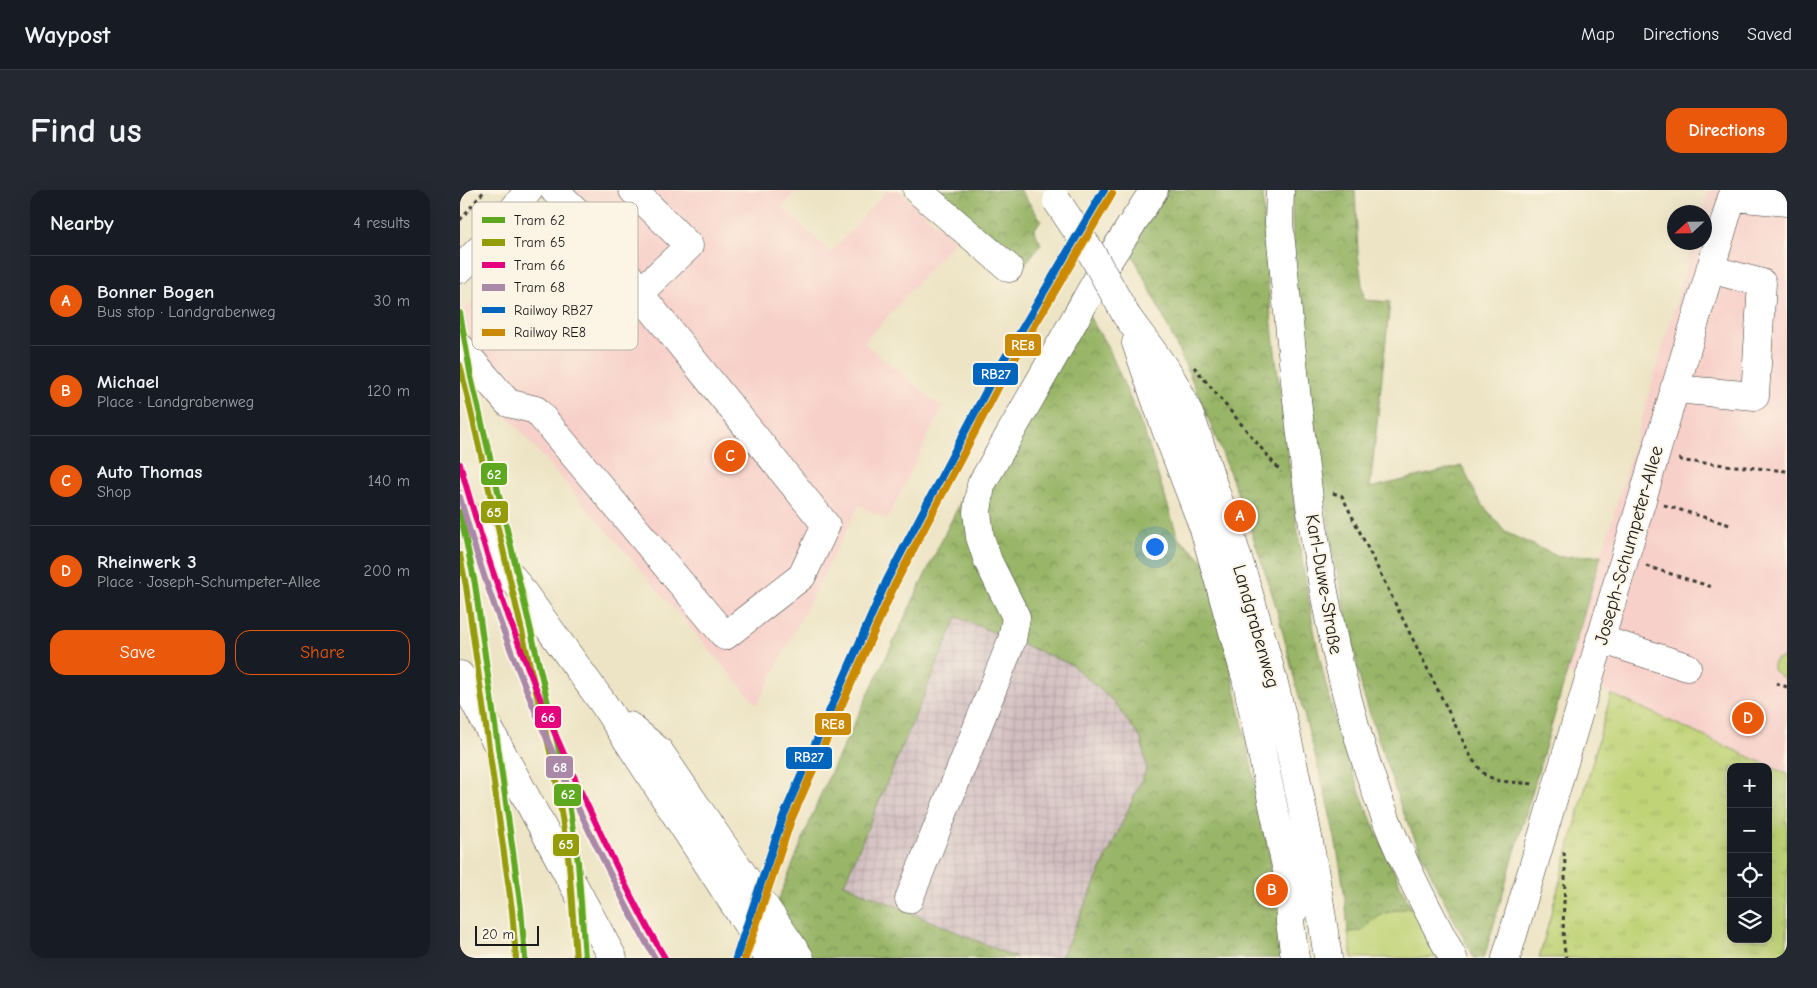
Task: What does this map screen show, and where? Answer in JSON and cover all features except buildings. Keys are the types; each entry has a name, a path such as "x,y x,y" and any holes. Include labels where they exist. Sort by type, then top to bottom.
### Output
{"main road":[{"path":"519,202 529,190"},
{"path":"554,190 568,202"},
{"path":"460,347 508,403 536,410 724,636 802,576 826,525 639,293 689,246 633,190"},
{"path":"917,190 1009,268"},
{"path":"909,899 1012,640 1016,618 988,561 980,537 977,512 981,485 1106,264 1154,190"},
{"name":"Karl-Duwe-Straße","path":"1280,190 1280,223 1307,485 1342,677 1359,739 1388,824 1408,870 1453,958"},
{"path":"1734,193 1787,202"},
{"name":"Joseph-Schumpeter-Allee","path":"1506,958 1656,448 1734,193"},
{"name":"Landgrabenweg","path":"1053,196 1091,252 1126,315 1175,384 1189,417 1226,520 1271,668 1302,798 1328,958"},
{"path":"460,269 472,257"},
{"path":"1674,388 1755,396 1762,283 1710,269"},
{"name":"Landgrabenweg","path":"1126,315 1165,427 1204,529 1246,678 1304,958"},
{"path":"460,505 604,703 769,958"},
{"path":"1600,639 1688,667"},
{"path":"460,675 613,958"},
{"path":"604,703 659,752 800,958"},
{"path":"1290,886 1290,922 1295,958"},
{"path":"582,900 609,958"},
{"name":"Joseph-Schumpeter-Allee","path":"1520,958 1522,901"}],"path":[{"path":"475,202 485,190"},
{"path":"460,220 472,206"},
{"path":"1189,360 1292,485 1307,485 1342,496 1472,759 1485,775 1499,780 1529,782 1555,792"},
{"path":"1656,448 1684,462 1787,471"},
{"path":"1642,498 1730,525"},
{"path":"1624,559 1712,587"},
{"path":"1776,682 1787,687"},
{"path":"1564,849 1567,874 1561,937 1566,958"}],"shaded area":[{"path":"564,190 797,190 782,207 831,253 887,190 898,190 955,240 864,343 942,408 887,520 859,505 757,705 460,361 460,314 472,301 472,350 638,350 638,202 556,202"},
{"path":"1709,190 1787,190 1787,774 1772,767 1772,763 1763,763 1567,673 1691,250 1712,250 1712,205 1704,205"},
{"path":"957,617 1072,665 1113,701 1141,739 1147,768 1061,958 1017,958 844,884"}],"green space":[{"path":"935,190 1020,190 1041,220 1034,230 1041,244 1021,269"},
{"path":"1164,190 1263,190 1267,278 1277,366 1299,541 1320,657 1339,733 1354,778 1411,908 1384,914 1367,925 1362,931 1348,932 1341,873 1323,786 1274,601 1250,527 1219,445 1185,364 1128,246"},
{"path":"1291,190 1355,190 1358,254 1364,300 1390,302 1370,488 1462,466 1478,499 1505,532 1559,557 1601,555 1484,958 1474,958 1434,881 1402,810 1363,693 1333,553 1295,296"},
{"path":"1075,293 1109,349 1145,434 1178,538 1205,562 1227,652 1265,829 1287,958 1061,958 1147,768 1141,739 1113,701 1072,665 957,617 844,884 1017,958 755,958 823,789 949,525 1025,375"},
{"path":"1787,658 1787,681 1773,670 1776,659"},
{"path":"1611,694 1763,763 1727,763 1727,943 1772,943 1772,767 1787,774 1787,958 1539,958"},
{"path":"1411,908 1438,958 1352,958 1348,932 1362,931 1367,925 1384,914"}],"tram line":[{"name":"62","path":"460,313 471,377 564,771 578,862 585,958"},
{"name":"65","path":"460,365 555,773 569,863 576,958"},
{"name":"66","path":"460,464 505,606 559,744 639,912 665,958"},
{"name":"68","path":"460,497 501,626 534,710 590,833 629,912 655,958"},
{"name":"62","path":"460,512 475,584 521,909 525,958"},
{"name":"65","path":"460,555 512,910 516,958"}],"rail line":[{"name":"RB27","path":"736,958 783,817 887,580 992,380 1104,190"},
{"name":"RE8","path":"745,958 791,820 895,584 1000,384 1112,194"}],"place":[{"name":"Auto Thomas","path":"730,456"},
{"name":"Bonner Bogen","path":"1240,516"},
{"name":"Rheinwerk 3","path":"1748,718"},
{"name":"Michael","path":"1272,890"}]}
